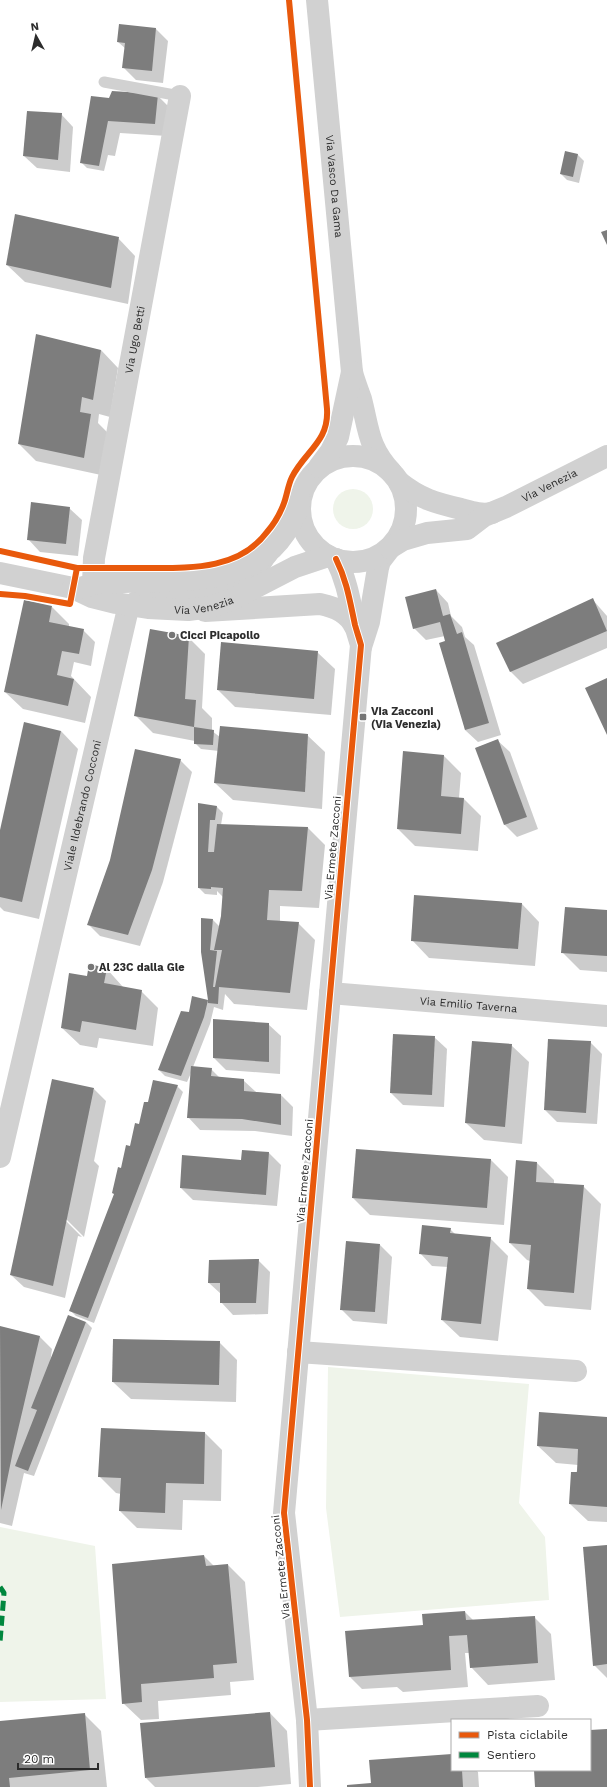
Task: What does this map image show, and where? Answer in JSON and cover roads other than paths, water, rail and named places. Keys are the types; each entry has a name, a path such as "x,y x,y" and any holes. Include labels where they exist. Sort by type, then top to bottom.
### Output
{"street":[{"name":"Via Vasco Da Gama","path":"317,0 352,372 361,399 370,438 377,454 395,477"},
{"name":"Via Ugo Betti","path":"83,586 94,558 180,96"},
{"name":"Via Vasco Da Gama","path":"312,476 326,458 338,437 352,372"},
{"name":"Via Venezia","path":"0,574 83,586 220,576 248,566 266,554 288,529 305,486 312,476 321,467 332,460 345,457 357,456 370,458 381,464 419,496 436,503 475,513 492,513"},
{"name":"Via Venezia","path":"301,498 300,511 305,532 311,542 332,558 349,562 360,562 376,557 404,540 427,533 467,528 484,516 607,456"},
{"name":"Via Venezia","path":"390,548 397,539 405,519 406,507 404,494 395,477"},
{"name":"Via Ermete Zacconi","path":"310,1787 307,1720 284,1512 361,650 369,622 378,568 380,561 390,548"},
{"path":"132,606 139,600 151,596 194,595 236,584 250,578 266,554"},
{"name":"Via Venezia","path":"83,586 92,597 132,606 180,610 204,608 230,601 295,567 332,558"},
{"name":"Via Ermete Zacconi","path":"332,558 343,572 361,650"},
{"name":"Via Ermete Zacconi","path":"180,610 212,611 320,604 332,607 342,612 350,618 356,627"},
{"name":"Viale Ildebrando Cocconi","path":"0,1157 124,622 132,606"},
{"name":"Via Emilio Taverna","path":"330,993 607,1016"},
{"path":"298,1352 576,1371"},
{"path":"307,1720 538,1706"}],"lane":[{"path":"104,82 180,96"}],"place":[{"name":"Cicci Picapollo","path":"172,635"},
{"name":"Via Zacconi (Via Venezia)","path":"363,717"},
{"name":"Al 23C dalla Gle","path":"91,967"}]}
